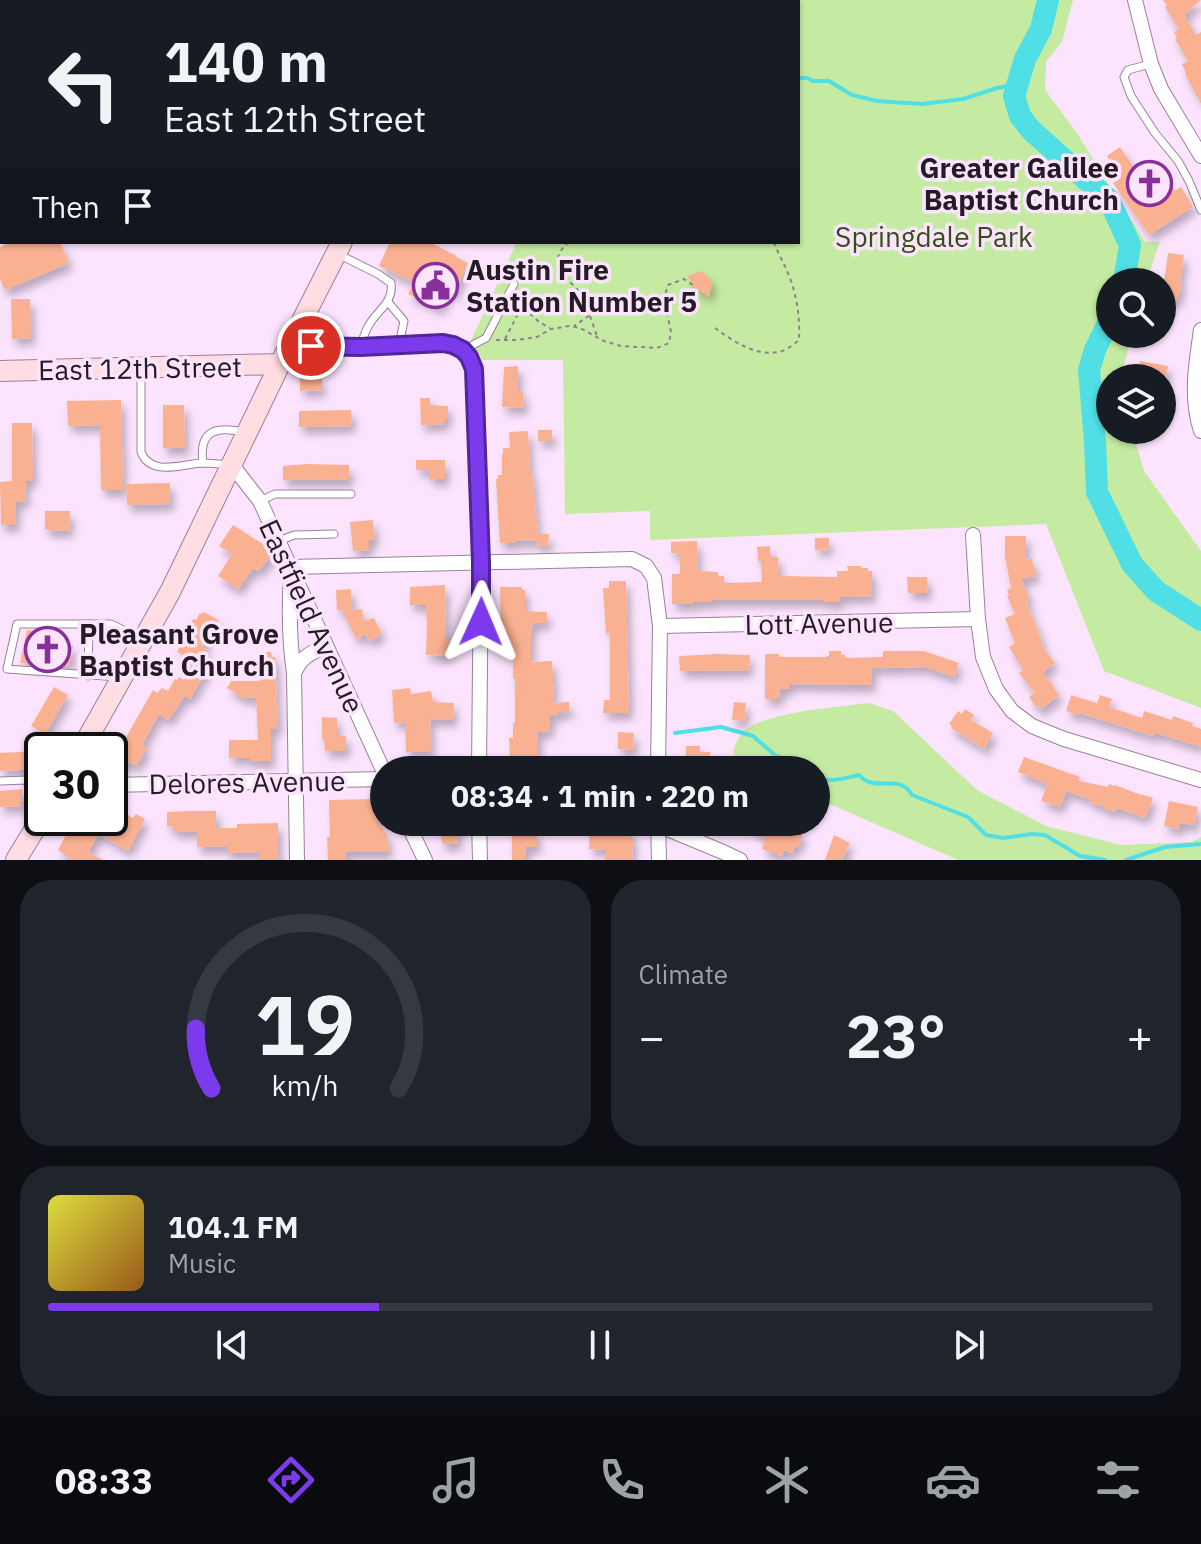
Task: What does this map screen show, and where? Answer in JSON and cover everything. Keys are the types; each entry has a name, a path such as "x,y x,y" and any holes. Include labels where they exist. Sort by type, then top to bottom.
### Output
{"street":[{"path":"1135,0 1151,64 1169,106 1199,153"},
{"path":"91,732 170,592 339,248"},
{"path":"1201,330 1194,392 1201,431"},
{"path":"293,338 311,346 443,343 465,352 474,369 481,562 479,756"},
{"name":"East 12th Street","path":"0,371 280,364"},
{"name":"Eastfield Avenue","path":"232,465 260,501 377,756"},
{"path":"973,535 983,657 996,689 1012,711 1032,726 1064,739 1201,780"},
{"path":"297,860 291,567 632,559 646,566 654,578 660,626 658,756"},
{"name":"Lott Avenue","path":"660,626 978,619"},
{"path":"294,673 307,654 326,646"},
{"name":"Delores Avenue","path":"128,785 370,779"},
{"path":"16,860 31,836"},
{"path":"414,836 425,860"},
{"path":"479,836 480,860"},
{"path":"658,836 659,860"},
{"path":"685,836 740,860"}],"lane":[{"path":"1151,64 1128,70 1124,77 1131,96 1178,161 1201,210"},
{"path":"1178,161 1199,153"},
{"path":"339,248 391,283 388,302 369,324 360,347"},
{"path":"465,352 486,338 514,284"},
{"path":"388,302 404,321 399,345"},
{"path":"141,368 143,459 164,467 203,463 232,465"},
{"path":"203,463 204,442 216,430 228,428 247,433"},
{"path":"260,501 275,494 351,494"},
{"path":"279,541 294,535 334,534"},
{"path":"121,678 7,669 17,624 111,624 143,639"},
{"path":"88,676 89,624"},
{"path":"0,781 24,780"}],"path":[{"path":"567,244 558,258 559,266 565,278 583,297 598,338"},
{"path":"715,328 733,342 760,352 784,351 799,340 797,299 775,244"},
{"path":"492,340 537,337 551,329 573,327 621,346 657,348 669,343 671,332 664,298 668,285 684,279 693,285"},
{"path":"504,340 522,306 551,329"},
{"path":"573,327 590,315"}],"green space":[{"name":"Springdale Park","path":"800,0 1073,0 1062,42 1046,62 1045,90 1077,133 1145,242 1160,242 1151,268 1096,268 1096,348 1128,348 1124,364 1096,364 1096,444 1136,444 1144,471 1201,551 1201,708 1104,671 1046,524 650,540 650,511 565,514 563,360 482,360 471,340 516,244 800,244"},
{"path":"869,703 893,711 977,790 1046,826 1121,845 1192,842 1201,837 1201,860 958,860 830,804 830,756 735,756 733,752 745,730 770,719 804,711"}],"building":[{"path":"1163,0 1201,0 1184,15 1196,35 1201,32 1201,104 1182,64 1188,61 1175,39 1174,32 1179,29"},
{"path":"1120,147 1135,169 1140,166 1159,196 1173,187 1175,191 1181,187 1193,207 1149,235 1113,183 1121,178 1107,156"},
{"path":"7,244 61,244 69,263 5,290 0,279 0,247"},
{"name":"Austin Fire Station Number 5","path":"389,244 433,244 468,263 454,294 447,294 440,309 408,294 414,282 379,266"},
{"path":"1168,253 1184,255 1177,301 1176,268 1166,268"},
{"path":"702,271 712,281 709,297 696,288 687,276"},
{"path":"11,299 30,299 31,338 12,339"},
{"path":"518,366 518,392 523,392 524,408 502,407 504,367"},
{"path":"300,375 317,375 316,379 322,379 322,390 300,391"},
{"path":"420,398 430,398 430,405 448,406 445,424 421,425"},
{"path":"121,400 123,490 101,490 100,425 68,426 67,401"},
{"path":"163,405 184,405 185,448 163,448"},
{"path":"351,410 352,426 299,427 299,411"},
{"path":"12,423 32,423 33,481 25,481 26,501 16,502 16,525 1,525 0,482 12,481"},
{"path":"538,430 552,430 552,441 538,441"},
{"path":"528,431 538,534 549,534 548,546 538,546 537,541 500,543 496,479 502,475 503,448 510,448 509,432"},
{"path":"416,460 445,460 445,479 429,479 429,470 416,470"},
{"path":"349,465 349,480 283,480 283,466"},
{"path":"170,483 170,504 127,505 126,484"},
{"path":"45,511 70,511 69,531 45,530"},
{"path":"373,520 375,540 369,540 369,550 353,551 350,522"},
{"path":"233,525 269,548 273,554 258,571 253,568 238,589 218,576 232,554 219,546"},
{"path":"1005,536 1026,536 1026,560 1032,559 1036,576 1021,579 1030,599 1026,600 1041,645 1055,663 1043,672 1059,695 1041,709 1029,697 1035,693 1019,673 1023,670 1009,647 1015,643 1005,618 1015,614 1007,596 1007,590 1011,588 1005,557"},
{"path":"815,538 829,538 829,549 815,550"},
{"path":"697,541 698,571 718,572 718,576 724,576 724,583 762,582 757,547 770,546 770,557 778,557 779,576 837,577 837,571 848,571 847,566 868,568 872,571 872,596 840,597 840,602 712,600 672,604 672,574 680,574 680,553 671,553 671,542"},
{"path":"907,577 927,577 928,593 908,593"},
{"path":"609,581 626,581 629,713 603,713 604,700 610,700 610,633 606,633 603,588 609,588"},
{"path":"445,585 448,656 426,655 426,605 410,605 410,587"},
{"path":"500,587 522,587 525,590 525,611 547,612 547,623 533,623 531,662 552,661 554,703 569,702 569,712 557,712 556,716 550,716 550,731 538,732 538,756 510,756 509,738 513,738 515,723 515,679 513,655 506,655 506,628 501,628"},
{"path":"351,589 352,610 362,609 364,621 374,618 382,634 369,641 366,634 356,639 342,610 337,610 336,590"},
{"path":"204,612 218,620 202,647 207,650 204,656 212,661 190,699 185,696 168,720 159,714 142,745 147,748 136,766 128,762 128,734 153,690 157,693 162,688 168,691 175,679 179,677 184,680 194,661 177,652 193,619"},
{"name":"Pleasant Grove Baptist Church","path":"27,630 48,633 47,640 73,646 69,666 43,660 41,665 20,663"},
{"path":"829,651 841,651 845,658 883,657 883,651 924,651 959,663 954,677 924,667 872,668 872,685 789,684 790,689 779,689 780,699 765,699 765,654 827,657"},
{"path":"260,652 271,652 275,657 278,729 271,729 271,761 229,758 229,740 258,740 256,697 243,698 227,688 231,681 260,681"},
{"path":"750,655 749,670 680,671 679,656"},
{"path":"54,687 68,695 46,732 31,726"},
{"path":"410,688 411,694 431,691 433,702 454,703 453,720 430,719 431,752 406,752 405,722 394,723 392,690"},
{"path":"1071,695 1097,703 1100,695 1112,699 1109,707 1142,718 1144,711 1193,723 1192,726 1201,729 1201,747 1066,711"},
{"path":"734,702 746,703 744,721 732,720"},
{"path":"965,709 974,715 971,720 993,733 984,749 949,724 958,711 962,714"},
{"path":"322,717 337,718 337,736 346,736 346,751 325,751"},
{"path":"618,732 634,733 633,750 618,749"},
{"path":"686,746 700,746 700,752 710,752 710,756 686,756"},
{"path":"24,752 24,770 0,771 0,753"},
{"path":"1024,757 1080,777 1079,781 1108,787 1109,784 1115,785 1153,798 1145,818 1117,808 1115,812 1103,808 1066,791 1060,807 1041,801 1047,784 1018,772"},
{"path":"22,789 22,806 0,807 0,791"},
{"path":"370,799 370,836 387,836 389,852 346,852 346,860 328,860 329,800"},
{"path":"1169,801 1198,807 1194,825 1180,823 1180,829 1164,826"},
{"path":"216,811 216,828 278,823 278,860 259,860 259,852 227,853 227,846 197,847 197,831 174,832 173,826 167,826 167,812"},
{"path":"136,814 145,819 128,851 102,836 128,836 128,815 133,818"},
{"path":"834,835 850,843 842,860 825,860"},
{"path":"65,836 98,836 88,852 103,860 72,860 58,850"},
{"path":"441,836 458,836 458,844 442,844"},
{"path":"512,836 537,836 537,847 526,847 526,860 512,860"},
{"path":"590,836 633,838 632,860 606,860 606,850 589,849"},
{"path":"761,836 802,836 798,847 795,846 792,853 784,850 782,856 762,849 765,840"}],"waterway":[{"path":"1048,0 1041,29 1025,59 1014,96 1020,116 1031,130 1109,200 1130,245 1126,268"},
{"path":"800,78 829,81 852,95 877,101 922,104 963,99 1017,84"},
{"path":"1096,348 1089,370 1097,492 1132,564 1156,591 1201,620"},
{"path":"675,733 721,727 753,736 776,756"},
{"path":"830,780 859,775 873,783 901,785 912,795 968,817 986,835 1003,838 1045,835 1080,856 1105,860"},
{"path":"1126,860 1165,847 1201,844"}],"place":[{"name":"Greater Galilee Baptist Church","path":"1150,183"},
{"name":"Austin Fire Station Number 5","path":"435,285"},
{"name":"Pleasant Grove Baptist Church","path":"48,649"}],"route":[{"path":"311,346 443,343 459,347 472,361 481,622"}]}
